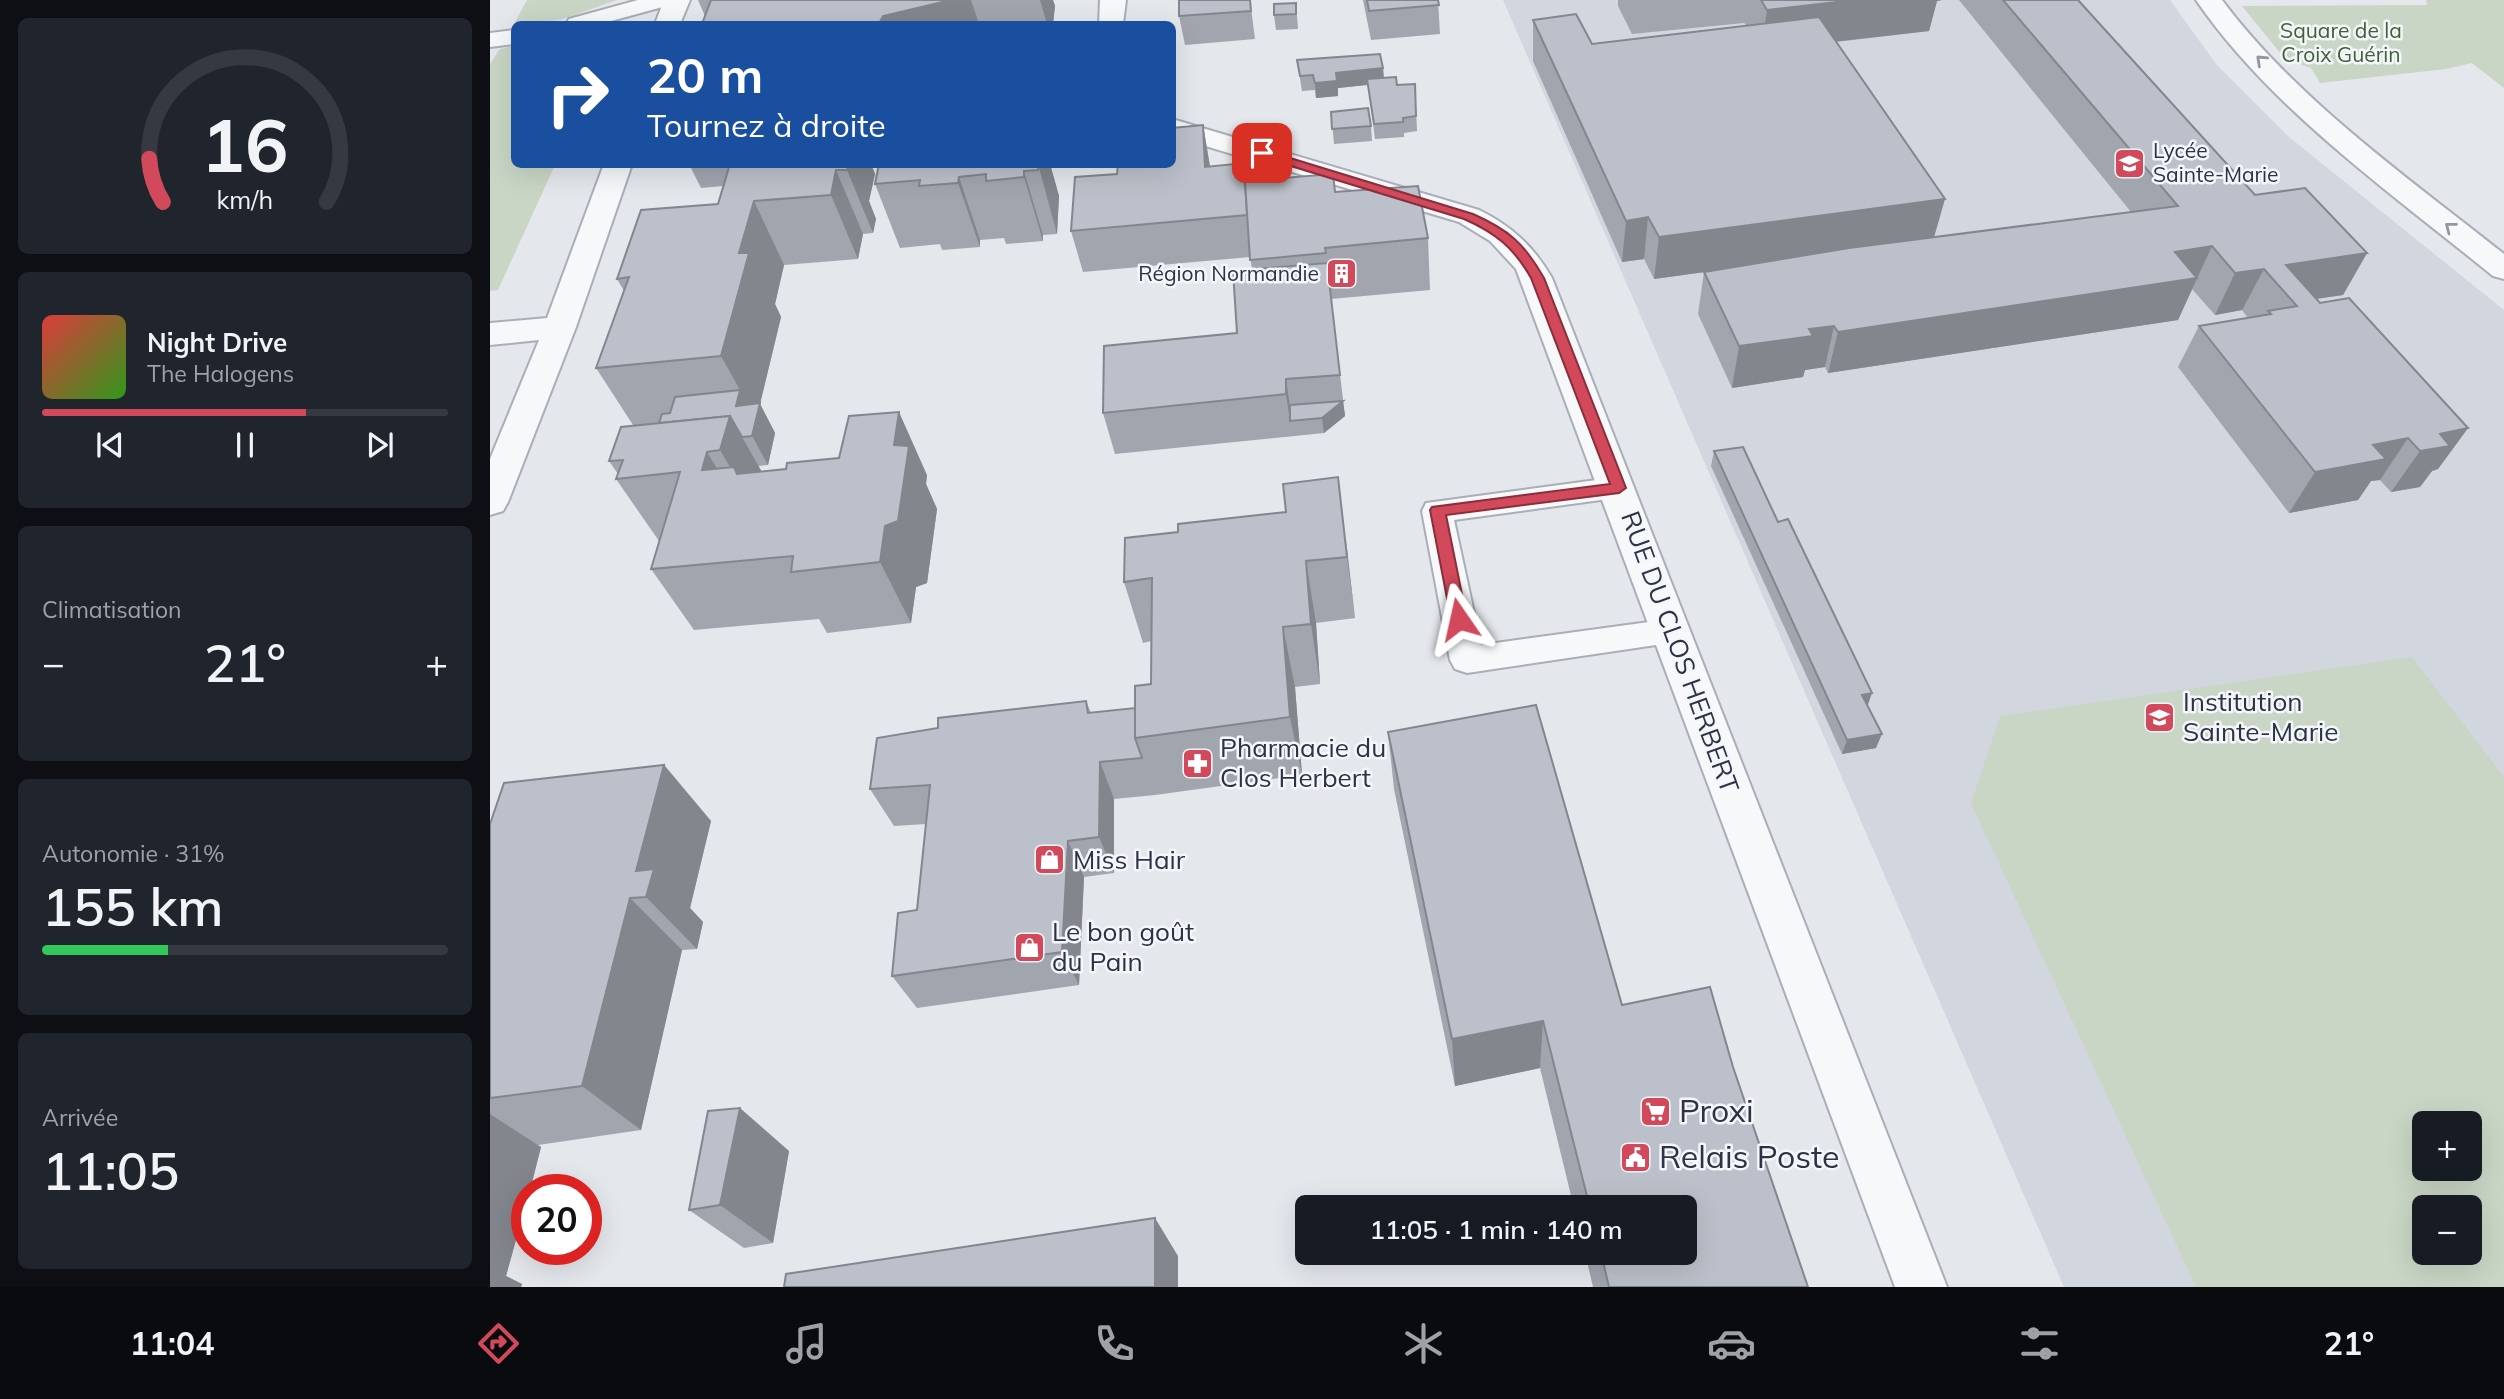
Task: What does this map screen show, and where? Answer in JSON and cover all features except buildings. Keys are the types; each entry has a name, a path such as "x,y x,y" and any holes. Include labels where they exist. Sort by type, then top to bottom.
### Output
{"street":[{"path":"669,21 677,0"},
{"path":"1111,21 1113,0"},
{"path":"2209,0 2236,37 2342,141 2504,269"},
{"name":"RUE DU CLOS HERBERT","path":"1176,128 1469,216 1496,229 1526,257 1537,278 1619,488 1671,632 1920,1287"},
{"path":"490,502 560,327 617,168"},
{"path":"490,334 560,327"}],"lane":[{"path":"587,21 662,0"},
{"path":"490,40 511,37"},
{"path":"1619,488 1437,510 1467,660 1671,632"}],"shaded area":[{"name":"Institution Sainte-Marie","path":"1503,0 2170,0 2216,64 2289,137 2504,310 2504,1287 2064,1287"}],"green space":[{"path":"527,0 617,0 560,20 516,21"},
{"name":"Square de la Croix Guérin","path":"2426,0 2504,0 2504,88 2472,63 2446,69 2320,83 2311,68 2285,59 2242,6 2427,5"},
{"path":"511,47 511,168 554,168 498,290 490,291 490,64 500,49"},
{"path":"2412,657 2504,777 2504,1287 2196,1287 1971,803 2000,716"}],"place":[{"name":"Lycée Sainte-Marie","path":"2130,163"},
{"name":"Région Normandie","path":"1342,274"},
{"name":"Institution Sainte-Marie","path":"2160,717"},
{"name":"Pharmacie du Clos Herbert","path":"1197,763"},
{"name":"Miss Hair","path":"1050,860"},
{"name":"Le bon goût du Pain","path":"1029,947"},
{"name":"Proxi","path":"1656,1111"},
{"name":"Relais Poste","path":"1636,1157"}],"route":[{"path":"1262,153 1469,216 1496,229 1514,243 1526,257 1537,278 1619,488 1437,510 1459,619"}]}
